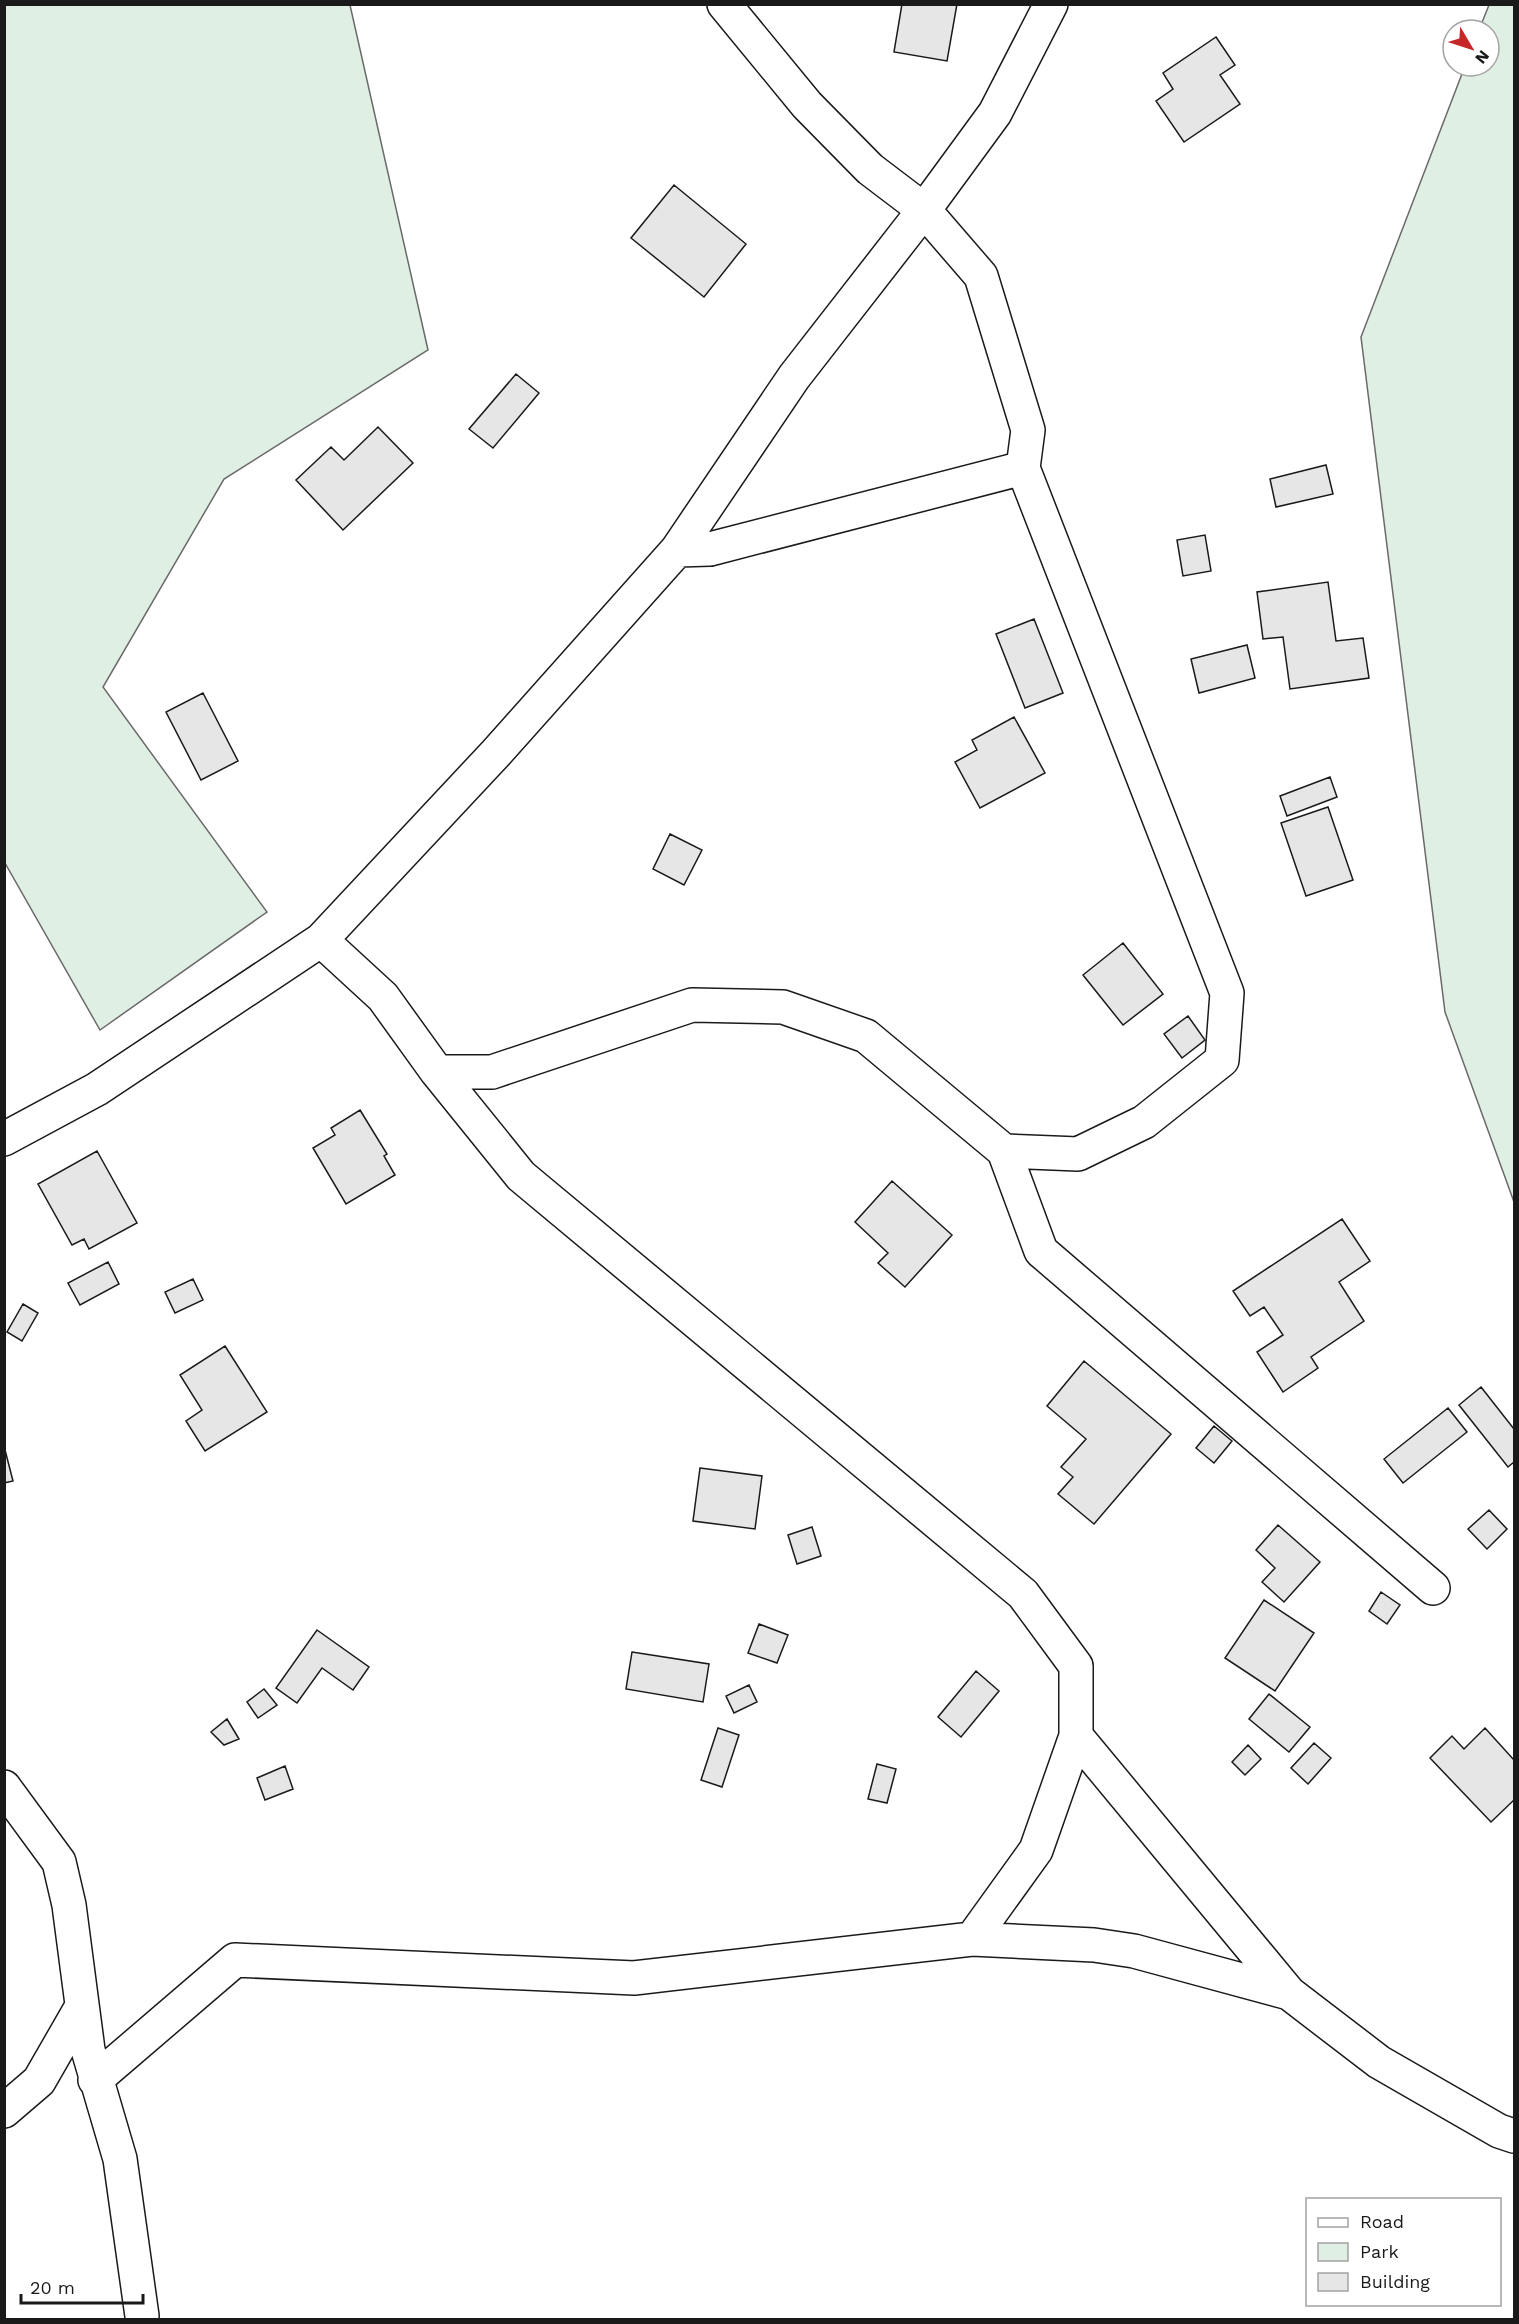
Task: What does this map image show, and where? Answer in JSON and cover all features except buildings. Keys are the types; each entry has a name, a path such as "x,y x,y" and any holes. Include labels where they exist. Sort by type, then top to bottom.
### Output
{"street":[{"path":"724,4 807,105 870,169 924,210 981,276 1028,430 1023,468 1227,993 1222,1060 1144,1122 1078,1154 1004,1151"},
{"path":"4,1139 97,1089 321,940 504,744 677,550 794,377 924,210 995,113 1052,4"},
{"path":"677,550 710,549 1023,468"},
{"path":"321,940 383,997 436,1072 521,1176 1023,1594 1076,1666 1076,1736 1036,1850 972,1939"},
{"path":"436,1072 492,1072 692,1005 783,1007 866,1036 1004,1151 1041,1251 1433,1588"},
{"path":"1076,1736 1289,1993 1379,2062 1499,2131 1515,2136"},
{"path":"4,1787 59,1862 69,1905 81,2008 95,2080 120,2159 142,2316"},
{"path":"95,2080 235,1960 634,1978 972,1939 1094,1945 1134,1951 1289,1993"},
{"path":"4,2111 39,2081 81,2008"}],"green space":[{"path":"4,5 350,5 428,350 224,479 103,687 267,912 100,1030 5,863"},
{"path":"1489,5 1514,5 1514,1202 1445,1012 1361,337 1460,78 1501,78 1501,18 1484,18"}]}
